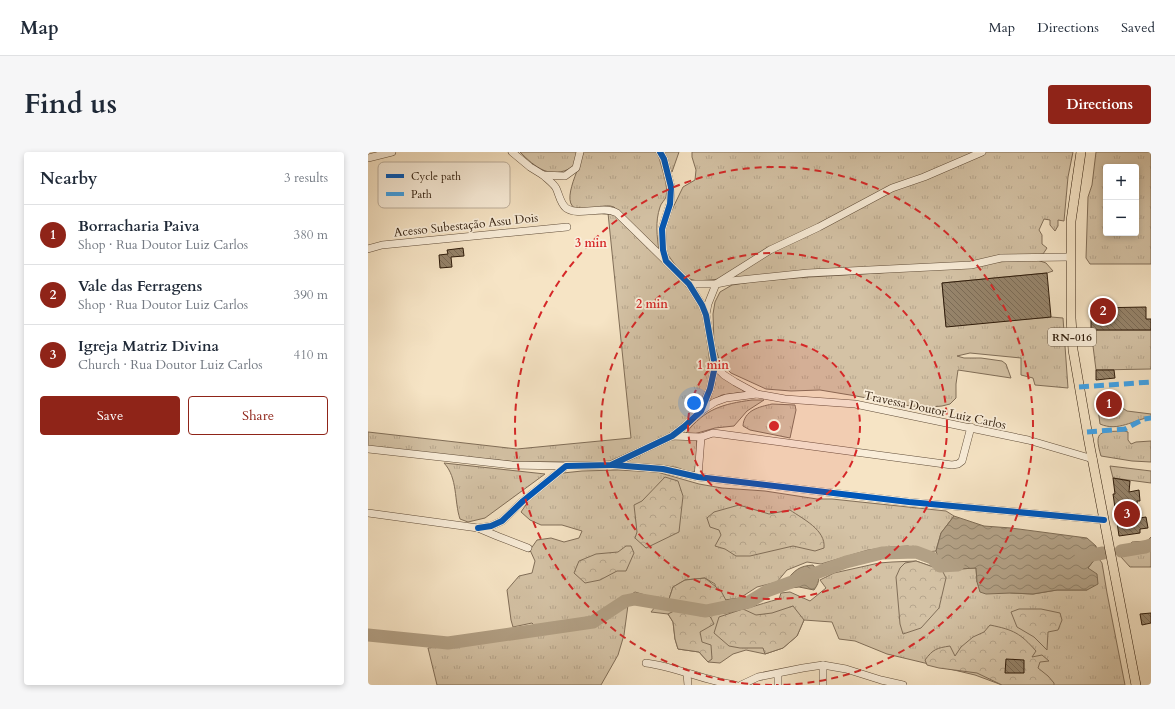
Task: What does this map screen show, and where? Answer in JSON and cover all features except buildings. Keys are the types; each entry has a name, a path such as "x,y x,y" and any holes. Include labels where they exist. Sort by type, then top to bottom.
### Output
{"main road":[{"name":"RN-016","path":"1081,152 1071,221 1070,257 1073,350 1136,685"}],"street":[{"path":"370,156 392,152"},
{"path":"513,152 530,167 543,175 555,188 566,208 578,211 608,210 617,213 689,284 702,305 706,315 715,366 710,389 700,411"},
{"path":"543,175 565,176 576,168 580,152"},
{"path":"660,152 664,159 670,188 670,204 662,229 663,250 666,261"},
{"path":"706,315 708,304 716,284 770,250 819,227 892,188 924,177 982,152"},
{"name":"Acesso Subestação Assu Dois","path":"368,249 382,245 567,227"},
{"path":"689,284 716,284 731,281 808,274 972,265 1000,258 1070,257"},
{"path":"715,366 724,375 757,394"},
{"path":"611,465 672,436 700,411 715,402 726,398 757,394"},
{"name":"Travessa Doutor Luiz Carlos","path":"757,394 770,397 854,404 1028,440 1093,459"},
{"path":"672,436 701,437 713,432 952,465 958,464 964,457 970,427"},
{"path":"698,477 701,437"},
{"path":"368,449 512,465 611,465 663,469 698,477 909,502 1104,520"},
{"path":"478,528 491,526 502,521 523,501 566,466"},
{"path":"368,513 478,528 528,548"},
{"path":"646,663 661,665 687,674 735,685"},
{"path":"823,666 823,685"},
{"path":"741,685 758,678 803,668 823,666 846,669 881,683 903,685"},
{"path":"687,674 688,685"},
{"path":"778,674 778,685"}],"green space":[{"path":"520,152 578,152 573,167 565,171 550,172 532,163"},
{"path":"583,152 656,152 659,157 667,193 657,218 659,251 614,207 603,206 583,210 575,208 571,203 570,195 572,186 582,159"},
{"path":"661,152 679,152 672,172"},
{"path":"692,152 1073,152 1068,177 1064,221 1058,220 1058,226 1055,231 1050,225 1050,220 1044,219 1039,230 1042,235 1042,244 1047,248 1043,254 971,263 697,281 686,278 678,269 666,252 664,236 667,220 683,187 695,180 696,170"},
{"path":"1096,152 1151,152 1151,264 1090,264 1086,258 1088,197 1092,185"},
{"path":"608,213 615,215 690,289 703,312 712,377 693,415 668,435 610,461 516,462 368,447 368,432 517,449 631,438"},
{"path":"1037,260 1046,263 1053,271 1047,273 942,283 946,326 1051,317 1063,318 1068,388 1035,385 1033,378 1021,375 1021,358 970,353 957,356 964,358 981,358 1002,361 1006,364 1011,378 958,370 956,398 950,404 931,407 910,406 820,390 791,391 766,389 731,373 720,362 714,344 713,314 715,302 720,292 732,285 757,281"},
{"path":"1091,330 1151,330 1151,369 1096,370"},
{"path":"716,369 745,392 722,395 709,402 715,385"},
{"path":"764,400 747,411 734,426 715,428 694,434 686,433 700,418 715,409 732,403"},
{"path":"772,404 795,405 796,410 790,438 750,430 743,426 746,416 749,413 757,408"},
{"path":"1121,407 1127,411 1151,414 1151,417 1126,425 1113,427 1100,424 1098,409"},
{"path":"1105,432 1128,432 1128,440 1131,444 1136,442 1151,441 1151,462 1132,461 1101,456 1098,441 1099,436"},
{"path":"696,439 696,471 690,472 662,465 624,463 671,440"},
{"path":"444,463 545,474 485,518 468,522 460,519 452,476"},
{"path":"1110,466 1151,471 1151,483 1113,478"},
{"path":"618,470 657,472 699,484 722,488 765,491 817,499 832,499 946,511 954,516 941,533 936,551 927,552 908,546 891,547 868,550 821,564 807,562 787,570 777,582 757,587 740,598 724,600 716,595 715,584 705,578 685,580 673,587 668,602 635,592 594,619 544,626 535,626 532,623 513,627 507,590 519,576 532,573 535,561 530,550 537,540 551,538 564,542 579,538 582,531 562,525 541,525 530,520 521,512 532,496 563,473"},
{"path":"665,477 678,481 683,496 679,532 646,548 635,538 637,532 634,505 642,501"},
{"path":"739,505 769,514 790,510 818,530 824,542 824,548 815,551 793,546 750,556 736,556 725,549 715,546 721,535 719,530 710,527 707,518 714,512"},
{"path":"1151,537 1151,567 1130,567 1121,557 1121,553 1132,542 1147,541"},
{"path":"626,546 631,546 634,553 626,571 617,571 600,580 585,583 574,573 579,561 596,554 618,552"},
{"path":"1097,556 1102,563 1125,685 1002,685 975,675 887,654 855,641 839,639 832,622 804,620 797,636 783,648 765,654 746,650 733,654 720,663 708,662 699,652 678,649 673,622 668,614 651,612 655,607 701,614 724,613 779,599 781,593 790,592 810,601 826,588 820,580 834,573 879,563 892,562 916,561 942,570 976,568 977,582 1011,593 1033,594 1057,590 1087,590 1088,568"},
{"path":"916,561 942,570 946,578 939,608 921,628 903,634 900,624 896,577 900,568 905,563"},
{"path":"705,578 721,591 728,604 707,608 668,602 673,587 685,580"},
{"path":"628,605 624,635 618,655 601,685 437,685 428,648 595,625"},
{"path":"793,606 804,620 797,636 783,648 765,654 763,648 740,648 729,646 714,633 719,617 743,609 756,615 772,613"},
{"path":"1019,609 1041,609 1060,613 1062,620 1058,630 1048,632 1047,650 1034,637 1017,627 1011,612"},
{"path":"676,610 706,613 711,618 714,624 700,632 702,642 711,645 712,659 708,662 699,652 678,649 673,622 668,614"},
{"path":"990,625 1011,631 1021,636 1036,651 1032,657 1042,655 1049,661 1040,662 1038,668 1048,676 1054,685 1002,685 977,673 927,665 925,660 933,651 938,648 950,646 955,656 961,647 973,637 984,632"}],"water":[{"path":"954,516 984,526 1087,538 1096,546 1098,555 1088,568 1097,574 1098,584 1087,590 1057,590 1033,594 986,594 980,592 977,582 976,568 942,570 936,551 941,533"},
{"path":"813,565 819,577 818,583 814,590 799,587 790,588 786,581 792,574 804,566"}],"waterway":[{"path":"1121,551 1151,545"},
{"path":"368,635 448,643 593,622 625,601 635,599 706,611 749,602 767,591 846,562 882,553 916,552 932,558 940,566 958,565"},
{"path":"1081,557 1103,553"}],"marked path":[{"path":"1079,387 1151,382"},
{"path":"1087,432 1125,429 1144,419 1151,418"}],"cycle path":[{"path":"478,528 491,526 502,521 523,501 566,466 611,465 672,436 701,411 710,389 715,366 706,315 702,305 689,284 666,261 663,250 662,229 670,204 671,187 664,159 660,152"},
{"path":"613,465 663,469 698,477 909,502 1104,520"}],"place":[{"name":"Vale das Ferragens","path":"1103,311"},
{"name":"Borracharia Paiva","path":"1109,404"},
{"name":"Igreja Matriz Divina","path":"1127,514"}]}
